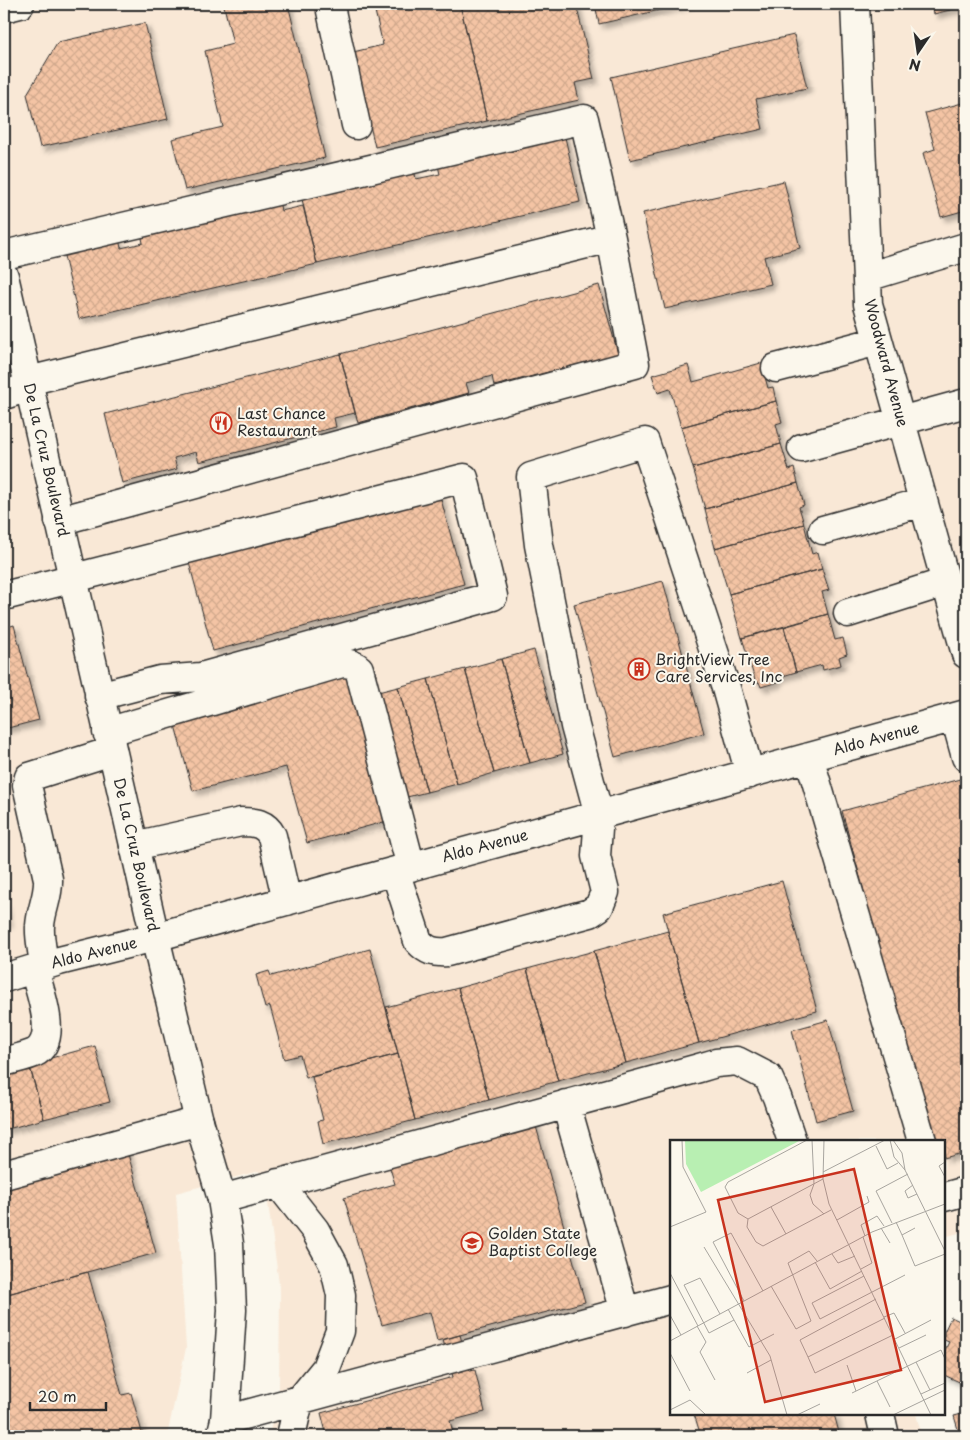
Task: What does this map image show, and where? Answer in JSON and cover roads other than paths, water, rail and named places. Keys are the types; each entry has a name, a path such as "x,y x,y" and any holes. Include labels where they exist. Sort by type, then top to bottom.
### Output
{"street":[{"path":"4,8 20,4"},
{"path":"331,4 356,125"},
{"name":"Woodward Avenue","path":"855,4 868,304 966,654"},
{"path":"4,254 584,119 611,238 635,364 60,521"},
{"path":"20,388 611,238"},
{"path":"866,277 966,247"},
{"name":"De La Cruz Boulevard","path":"4,276 20,388 60,521 155,937 199,1121 222,1199 229,1244 232,1310 223,1428"},
{"path":"776,368 878,341"},
{"path":"802,448 966,403"},
{"path":"4,1062 34,1053 42,1046 47,1037 47,1023 39,967 40,927 42,911 48,891 48,879 27,785 29,777 110,742 342,663 348,663 359,669 418,941 426,949 441,953 590,913 599,907 605,892 596,856 599,815 575,726 567,688 539,544 531,477 644,442 726,688 750,774"},
{"path":"4,596 464,478 493,596 201,677 160,680 99,696"},
{"path":"823,530 924,502"},
{"path":"848,613 946,582"},
{"path":"961,716 966,758"},
{"name":"Aldo Avenue","path":"4,978 961,716"},
{"path":"809,757 922,1140"},
{"path":"134,846 241,822 259,824 267,828 272,836 287,901"},
{"path":"222,1199 716,1063 737,1061 768,1077 792,1140"},
{"path":"566,1104 625,1312"},
{"path":"4,1175 199,1121"},
{"path":"278,1183 315,1230 334,1265 341,1295 340,1331 326,1368 299,1401 291,1436"},
{"path":"945,1197 966,1191"},
{"path":"223,1428 299,1401 670,1299"},
{"path":"880,1415 885,1436"}],"place":[{"name":"Last Chance Restaurant","path":"221,423"},
{"name":"BrightView Tree Care Services, Inc","path":"639,669"},
{"name":"Golden State Baptist College","path":"472,1243"}]}
